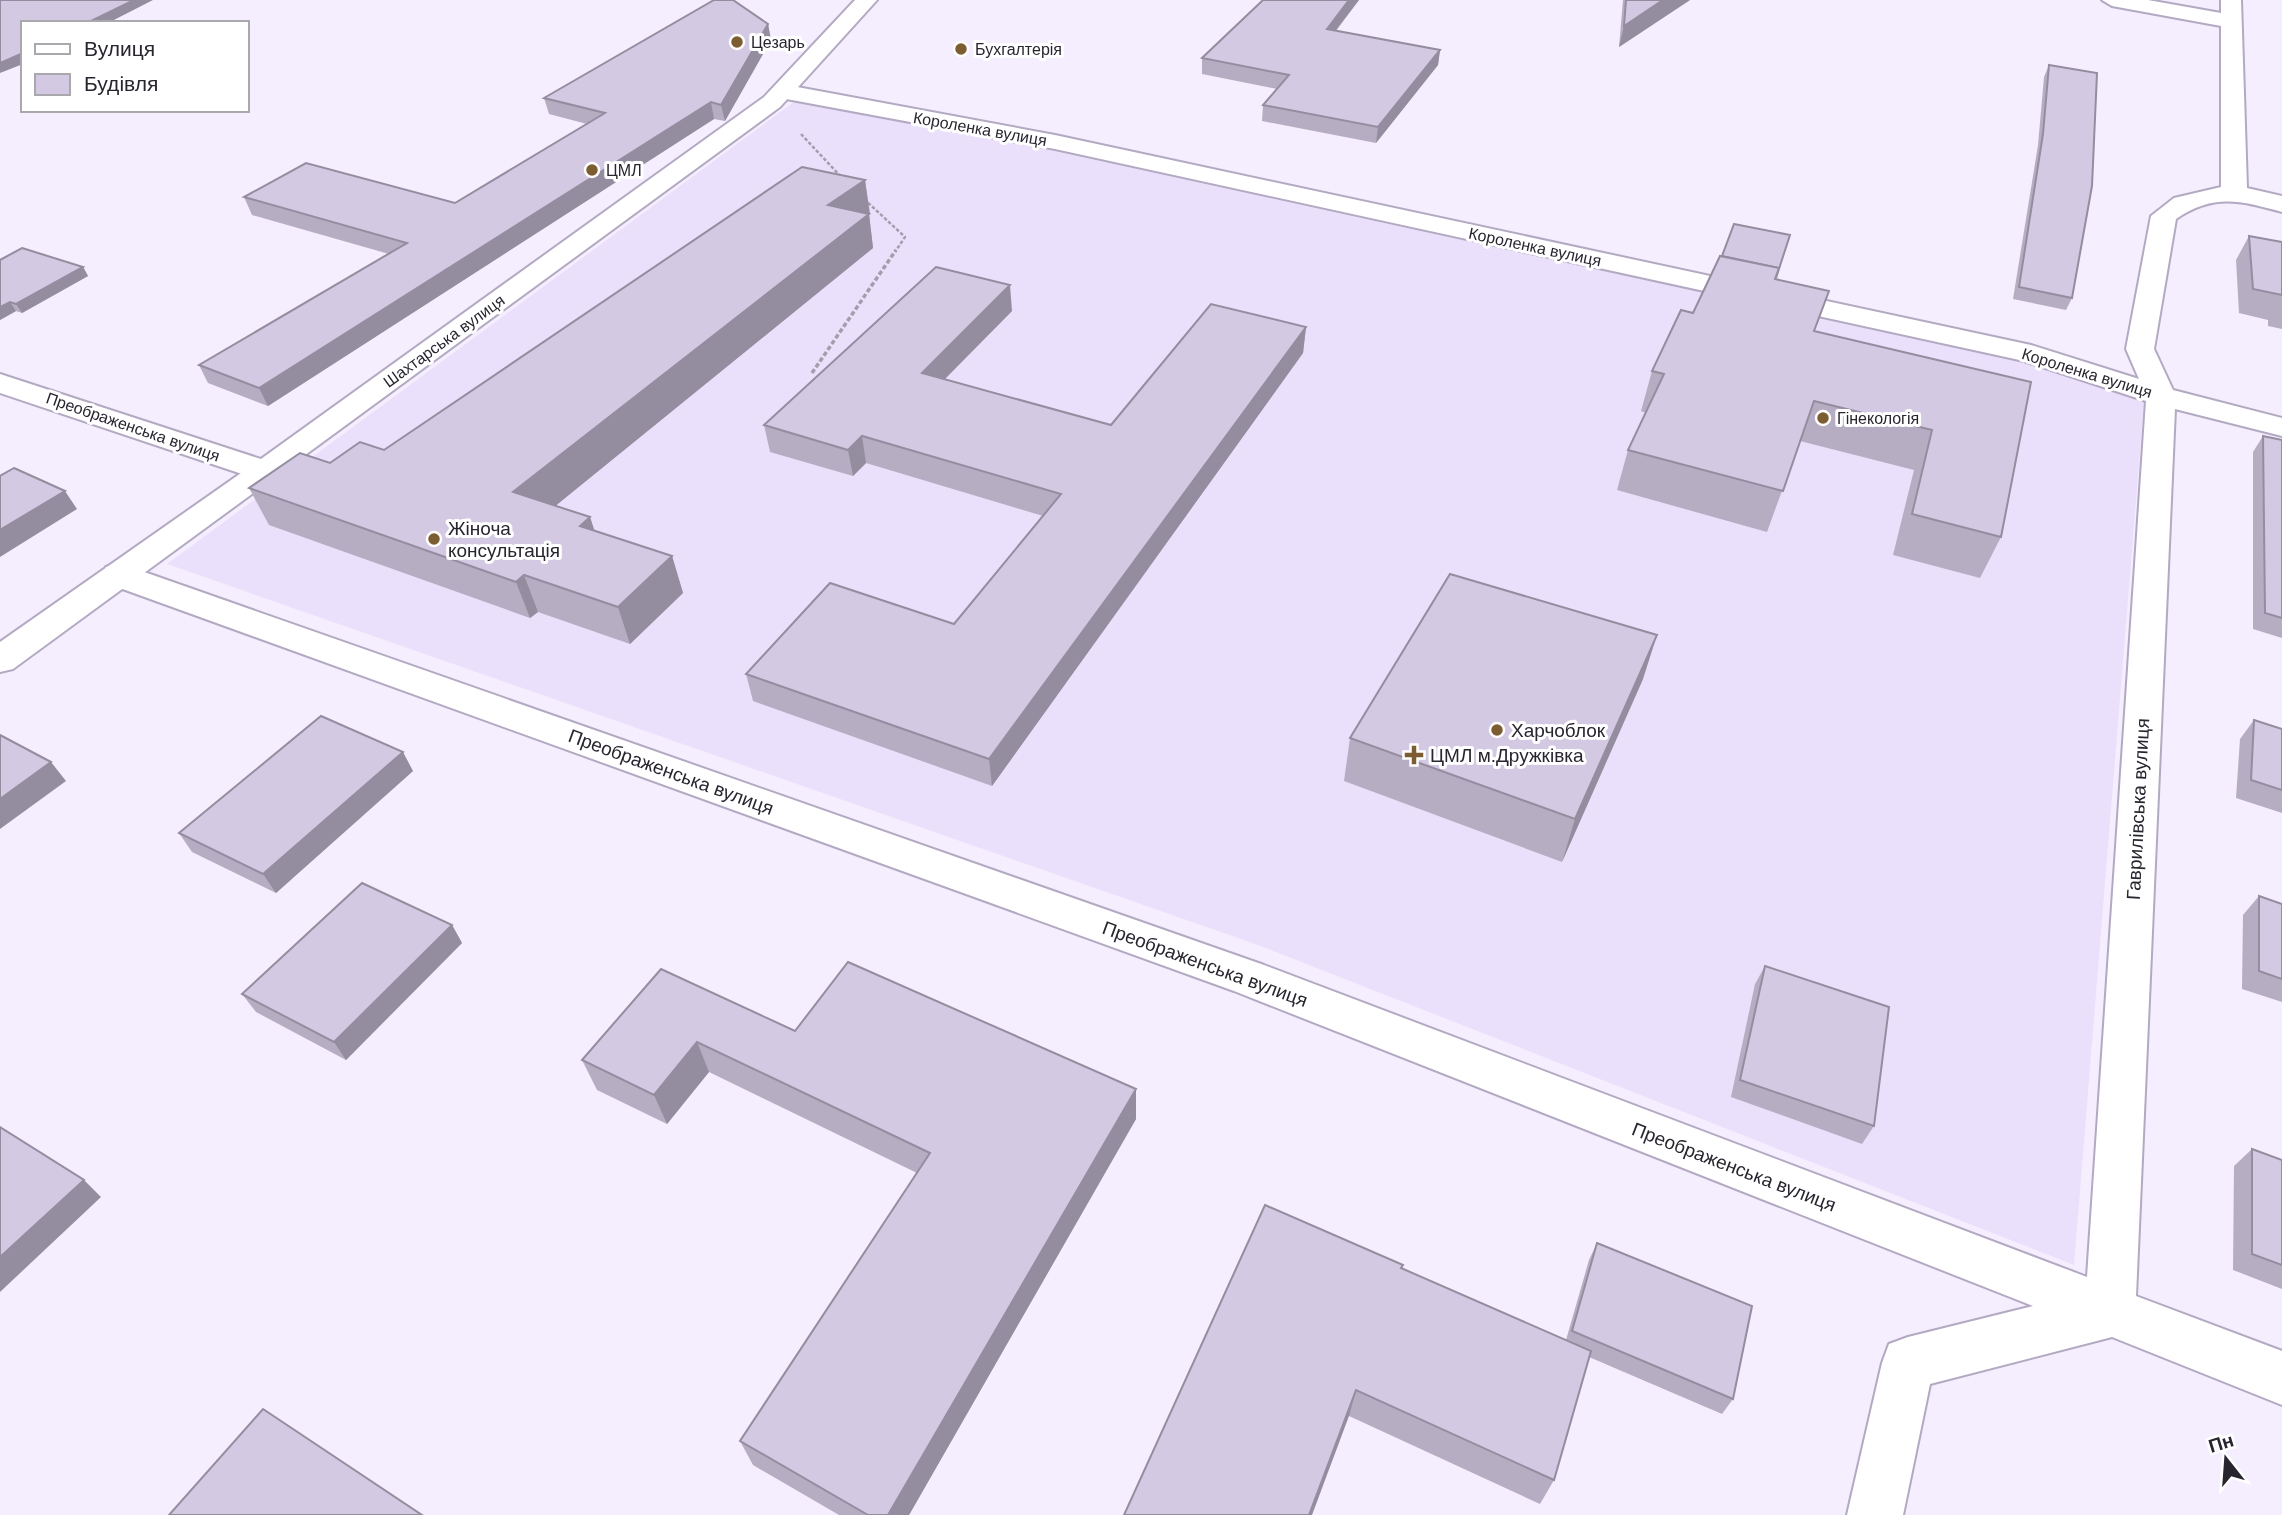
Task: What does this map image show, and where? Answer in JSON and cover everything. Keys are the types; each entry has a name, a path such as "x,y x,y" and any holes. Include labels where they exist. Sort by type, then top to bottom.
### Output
{"street":[{"name":"Шахтарська вулиця","path":"0,660 265,471 777,97 867,0"},
{"path":"2112,0 2231,10 2234,192 2282,204"},
{"name":"Короленка вулиця","path":"777,97 1055,142 2031,354 2161,396 2282,427"},
{"name":"Гаврилівська вулиця","path":"2110,1313 2161,396 2140,349 2164,216 2183,203 2234,192"},
{"name":"Преображенська вулиця","path":"0,383 265,471"},
{"name":"Преображенська вулиця","path":"118,575 1249,978 2282,1378"},
{"path":"1875,1515 1908,1363 2110,1313"}],"path":[{"path":"777,97 844,180"},
{"path":"812,373 905,237 864,199"}],"shaded area":[{"name":"ЦМЛ м.Дружківка","path":"794,102 1044,149 2033,364 2144,402 2074,1265 1258,945 167,564"}],"building":[{"path":"0,0 134,0 91,21 21,21 21,54 0,63"},
{"path":"714,0 733,0 768,24 721,105 711,102 259,388 199,365 407,243 244,197 306,163 455,203 605,113 544,98"},
{"path":"1263,0 1349,0 1327,29 1440,50 1378,127 1263,105 1289,75 1202,58"},
{"path":"1626,0 1663,0 1624,26"},
{"path":"2049,65 2097,73 2092,186 2072,298 2019,287 2043,134"},
{"path":"802,167 865,180 828,205 869,214 513,492 590,517 580,526 672,556 618,607 524,575 516,582 249,488 300,453 330,463 360,442 384,450"},
{"path":"1734,224 1790,235 1776,278 1779,268 1722,256"},
{"path":"2249,236 2282,242 2282,295 2253,289"},
{"path":"22,248 83,267 16,304 10,302 0,307 0,260"},
{"path":"1720,256 1779,268 1775,279 1829,291 1814,331 2031,382 2001,537 1912,514 1932,430 1814,401 1783,491 1628,450 1664,374 1652,371 1681,310 1693,313"},
{"path":"936,267 1010,285 922,373 1111,425 1211,304 1306,327 989,759 746,674 830,583 954,624 1061,494 862,436 848,450 764,425"},
{"path":"2263,436 2282,440 2282,618 2265,613"},
{"path":"14,468 65,491 0,530 0,476"},
{"name":"Харчоблок","path":"1450,574 1657,635 1575,819 1350,738"},
{"path":"321,716 403,752 263,874 179,833"},
{"path":"2254,720 2282,729 2282,790 2251,780"},
{"path":"0,735 51,762 0,799"},
{"path":"362,883 452,925 334,1042 242,994"},
{"path":"2259,896 2282,904 2282,979 2259,971"},
{"path":"848,962 1136,1089 888,1515 868,1515 740,1441 930,1153 697,1042 654,1095 582,1060 661,969 795,1031"},
{"path":"1765,966 1889,1007 1874,1126 1740,1080"},
{"path":"0,1127 84,1180 0,1257"},
{"path":"2252,1149 2282,1160 2282,1265 2252,1254"},
{"path":"1265,1205 1591,1351 1554,1480 1356,1390 1309,1515 1124,1515"},
{"path":"1597,1243 1752,1306 1733,1399 1572,1331"},
{"path":"263,1409 422,1515 169,1515"}],"place":[{"name":"Цезарь","path":"737,42"},
{"name":"Бухгалтерія","path":"961,49"},
{"name":"ЦМЛ","path":"592,170"},
{"name":"Гінекологія","path":"1823,418"},
{"name":"Жіноча консультація","path":"434,539"},
{"name":"Харчоблок","path":"1497,730"},
{"name":"ЦМЛ м.Дружківка","path":"1414,755"}]}
